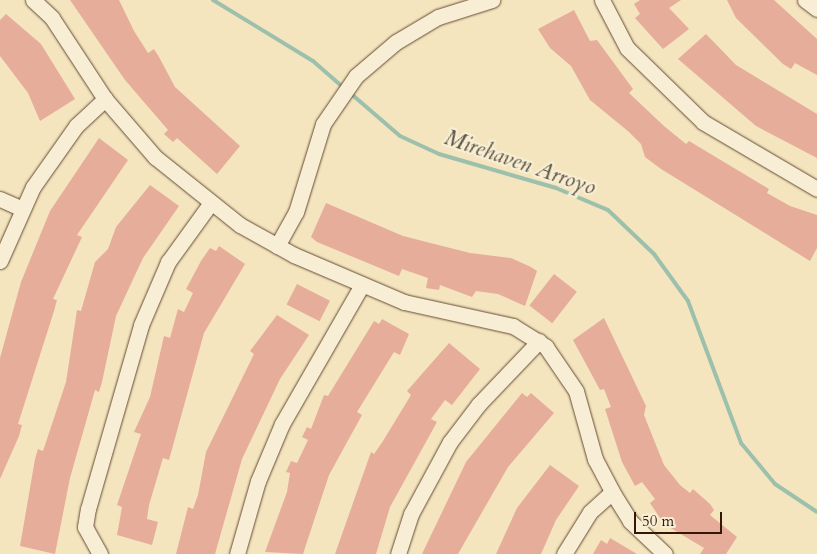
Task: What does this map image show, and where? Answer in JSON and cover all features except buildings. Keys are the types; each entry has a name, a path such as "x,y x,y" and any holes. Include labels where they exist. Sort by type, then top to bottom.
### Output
{"street":[{"path":"33,0 52,18 106,99 155,157 210,204 277,246 362,285 432,311 513,326 539,341 568,374 595,460 612,492 630,521 665,554"},
{"path":"277,246 296,212 312,148 337,100 377,57 438,18 492,0"},
{"path":"602,0 627,48 703,122 817,189"},
{"path":"805,0 817,8"},
{"path":"0,261 20,208 76,126 106,99"},
{"path":"0,198 20,208"},
{"path":"100,554 91,545 85,527 88,509 141,325 168,262 210,204"},
{"path":"237,554 258,481 282,424 362,285"},
{"path":"398,554 411,514 450,442 479,404 539,341"},
{"path":"564,554 590,512 612,492"}],"waterway":[{"name":"Mirehaven Arroyo","path":"213,0 313,61 344,88"},
{"name":"Mirehaven Arroyo","path":"349,92 400,136 439,154 556,188 608,210 654,254 688,301 741,443 775,484 817,512"}]}
